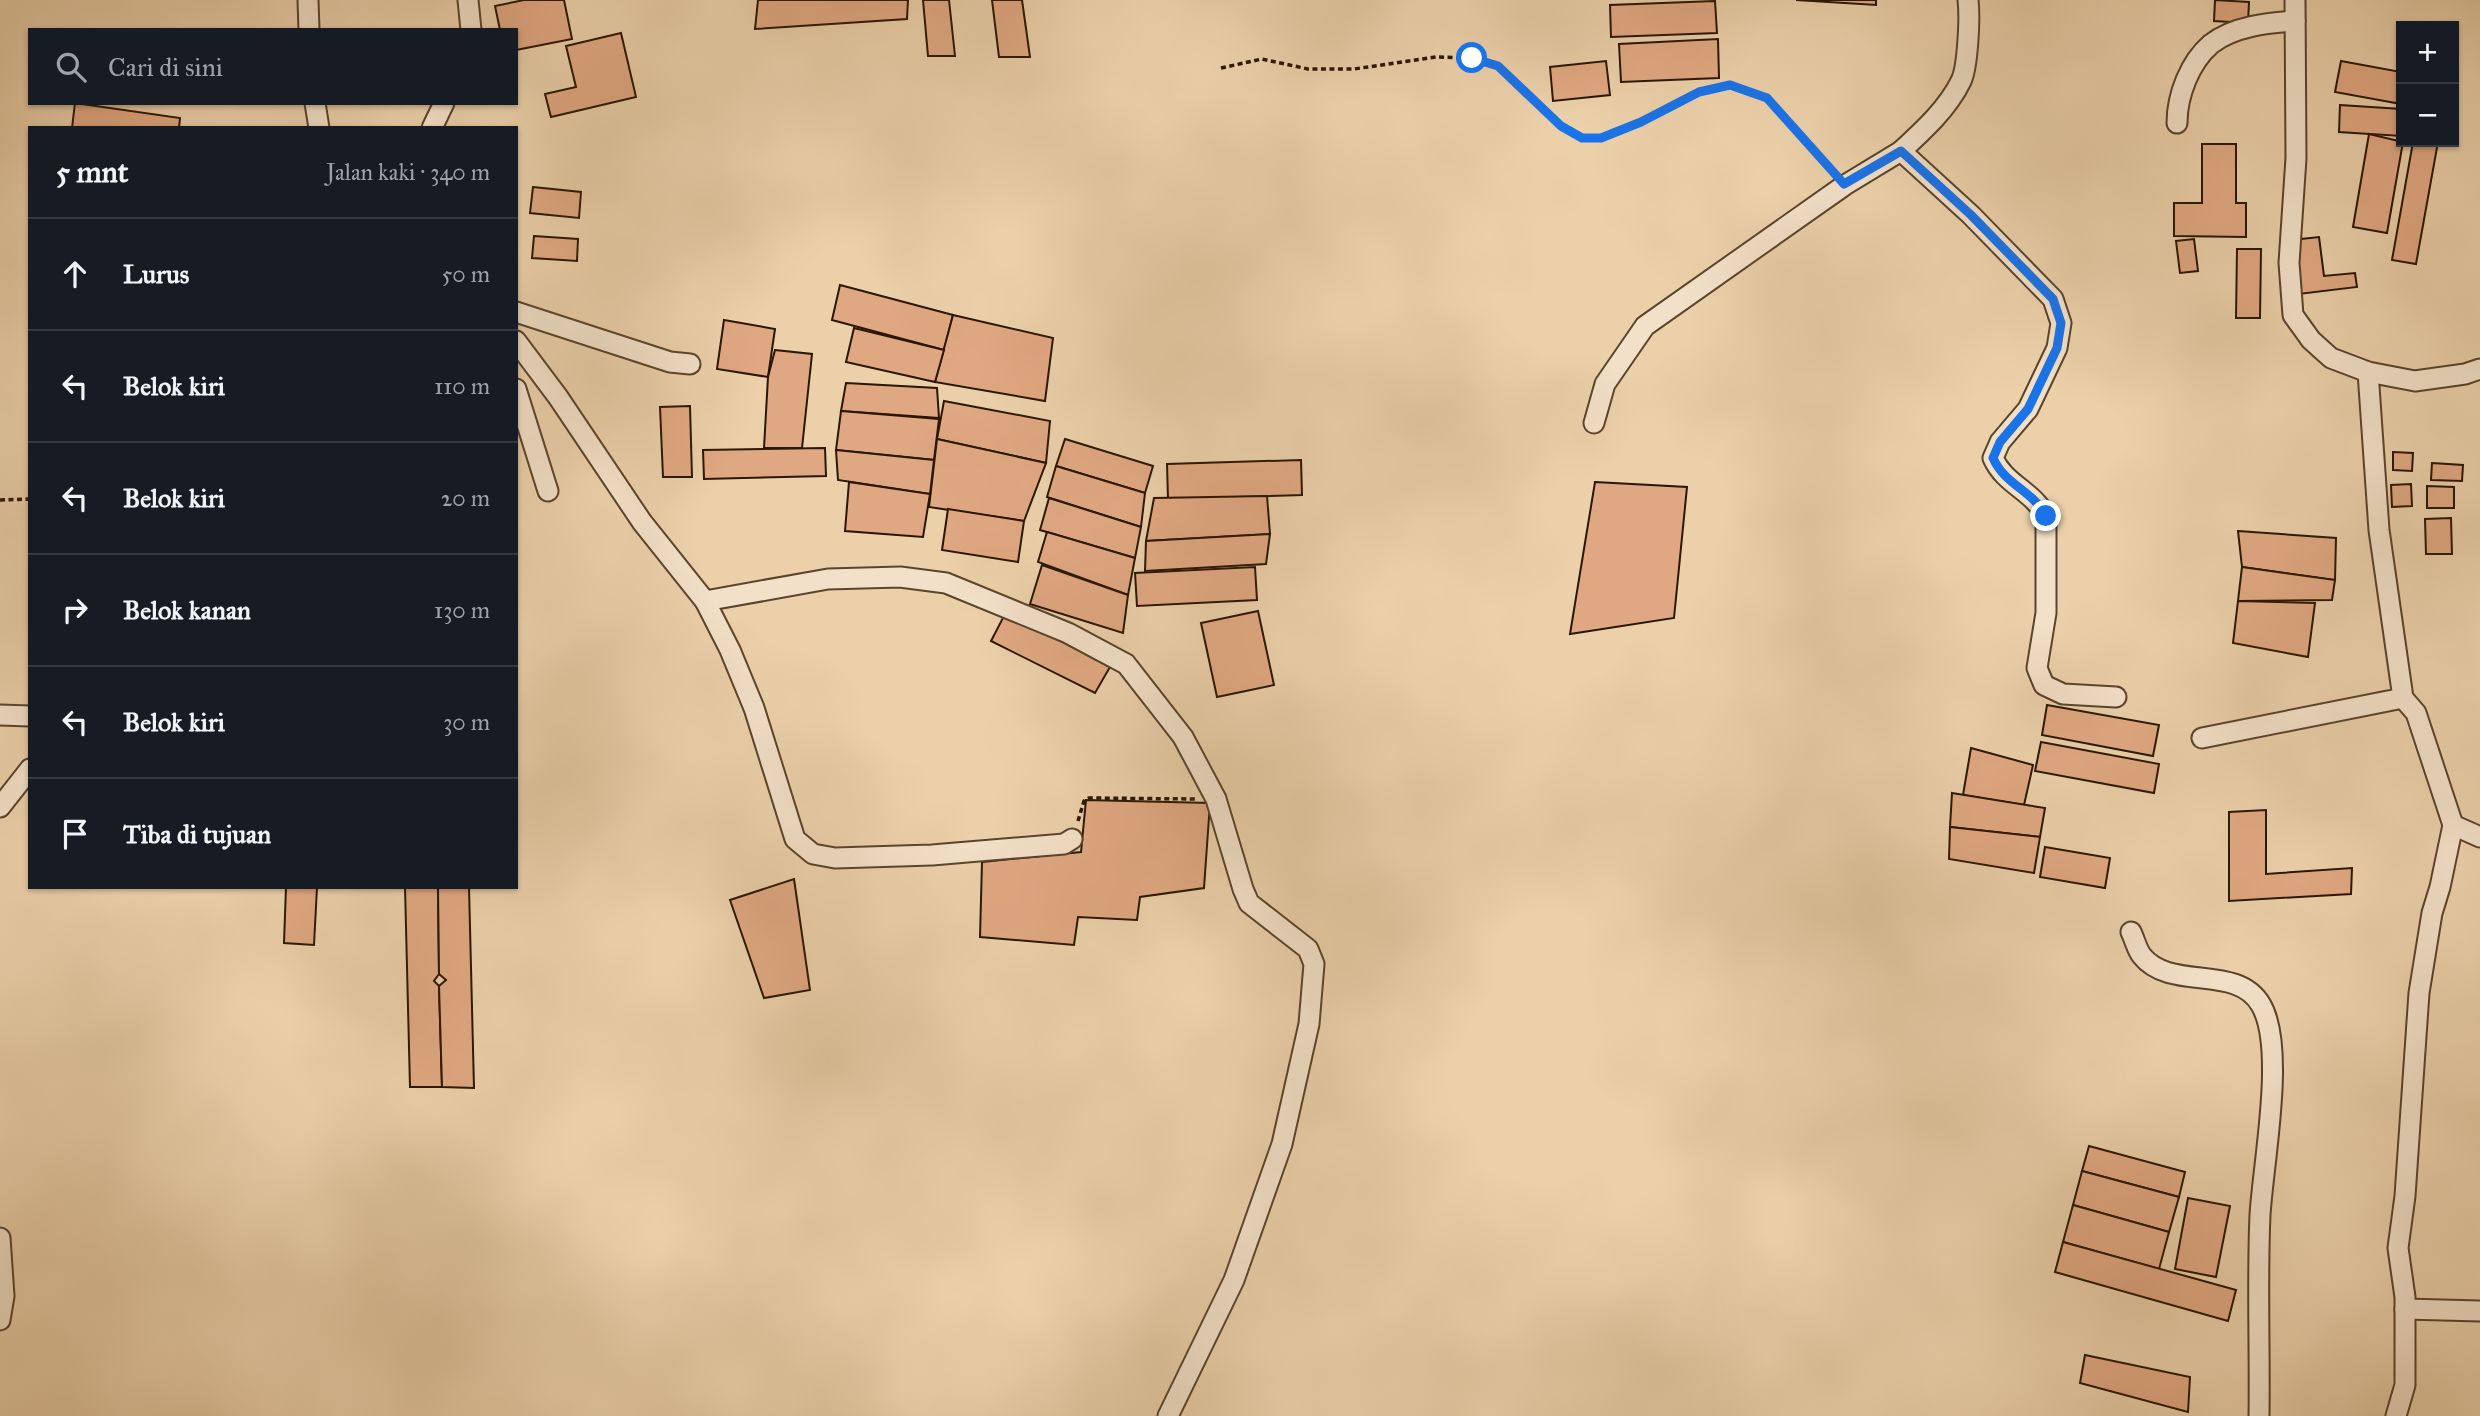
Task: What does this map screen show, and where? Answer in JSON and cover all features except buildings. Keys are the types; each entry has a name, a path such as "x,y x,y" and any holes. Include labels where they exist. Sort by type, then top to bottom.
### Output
{"street":[{"path":"308,0 309,28"},
{"path":"468,0 471,28"},
{"path":"1594,423 1605,384 1646,326 1844,184 1901,151 1925,129 1963,79 1970,15 1968,0"},
{"path":"2295,0 2296,158 2288,263 2293,315 2311,340 2331,358 2368,372 2415,381 2465,374 2480,369"},
{"path":"2177,123 2185,81 2212,44 2254,26 2295,21"},
{"path":"316,105 319,126"},
{"path":"433,126 443,105"},
{"path":"1901,151 1971,215 2053,299 2061,323 2057,348 2028,409 2000,442 1993,458 1999,472 2039,502 2046,516 2046,613 2037,668 2044,685 2063,694 2116,697"},
{"path":"518,313 659,358 690,364"},
{"path":"518,344 558,397 642,522 705,601 730,650 754,708 795,839 813,854 835,858 932,855 1064,844 1072,839"},
{"path":"2368,372 2379,530 2403,698 2416,713 2453,825 2440,887 2431,913 2419,993 2405,1196 2398,1248 2405,1309 2406,1385 2396,1416"},
{"path":"518,395 548,491"},
{"path":"705,601 828,579 900,577 946,583 1068,633 1126,664 1183,737 1216,799 1249,903 1308,949 1314,964 1309,1024 1282,1144 1234,1280 1168,1416"},
{"path":"2202,738 2403,698"},
{"path":"0,715 28,716"},
{"path":"0,807 28,772"},
{"path":"2453,825 2480,837"},
{"path":"2131,932 2142,956 2162,971 2239,987 2251,993 2261,1004 2267,1021 2273,1072 2260,1215 2259,1416"},
{"path":"0,1238 4,1296 0,1320"},
{"path":"2405,1309 2480,1311"}],"path":[{"path":"1221,68 1262,59 1308,69 1354,69 1436,57 1472,58 1498,66 1561,126 1582,138 1601,138 1641,122 1699,92 1730,85 1767,98 1844,184"},
{"path":"0,500 28,499"},
{"path":"1072,839 1084,801 1089,798 1216,799"}],"route":[{"path":"1472,58 1498,66 1561,126 1582,138 1601,138 1641,122 1699,92 1730,85 1767,98 1844,184 1901,151 1971,215 2053,299 2061,323 2057,348 2028,409 2000,442 1993,458 1999,472 2039,502 2046,516"}]}
